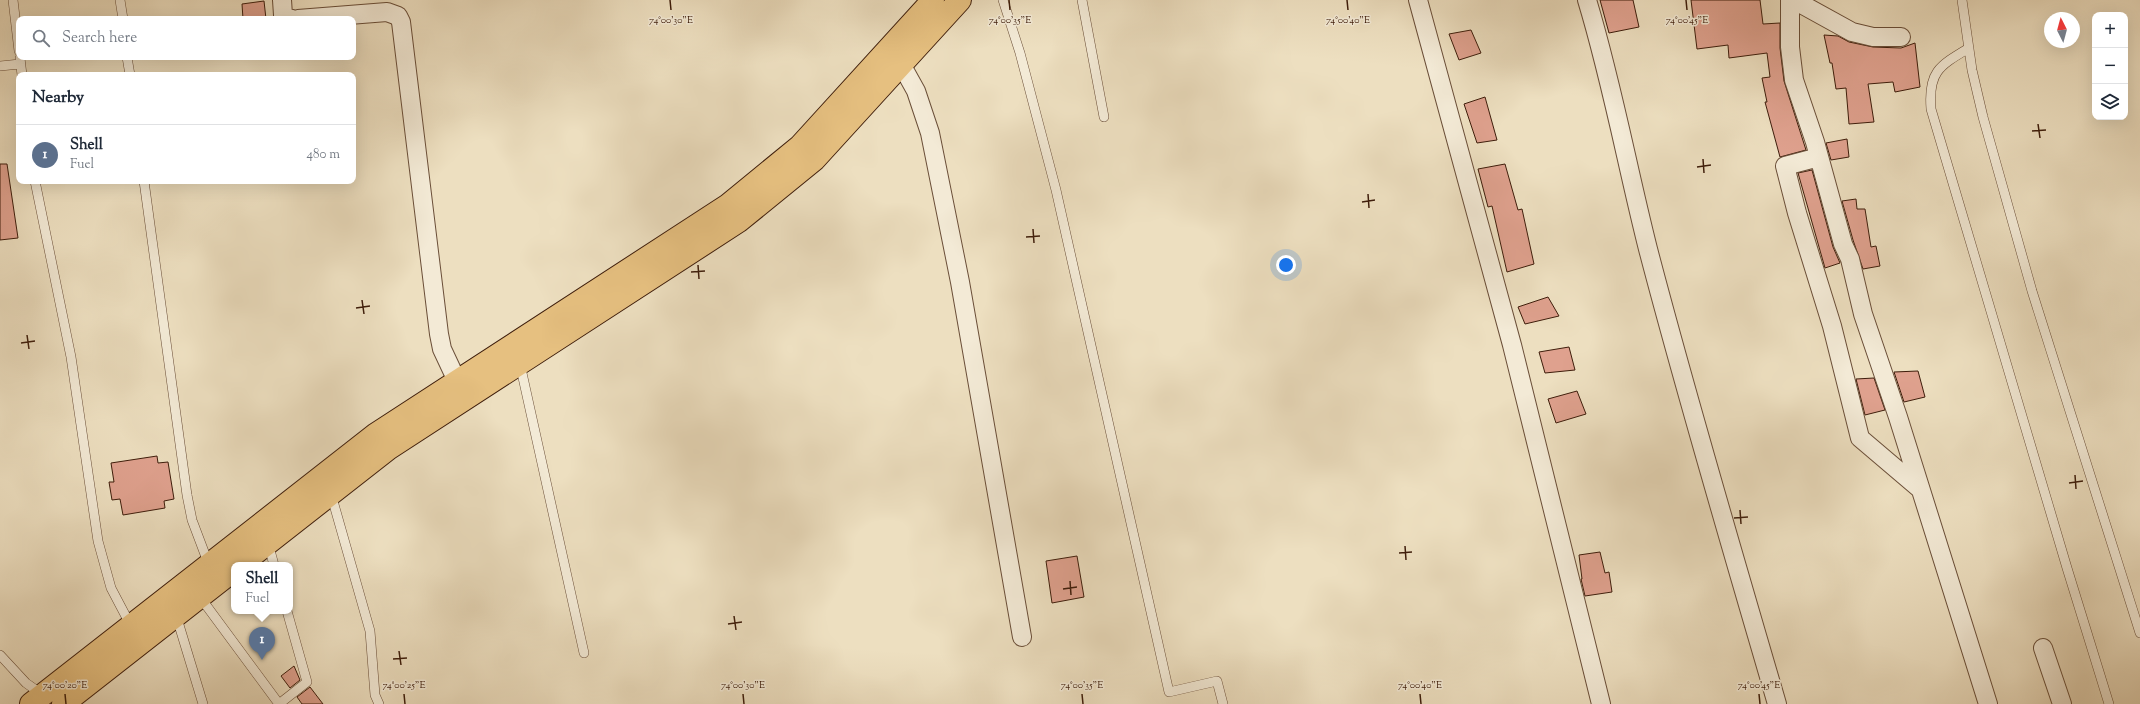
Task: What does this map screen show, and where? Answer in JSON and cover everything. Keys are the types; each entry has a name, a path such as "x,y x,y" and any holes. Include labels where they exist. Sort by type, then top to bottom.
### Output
{"highway":[{"path":"37,700 376,434 734,200 800,146 933,0"},
{"path":"244,562 388,449 739,221 814,160 960,0"},
{"path":"63,704 231,572"}],"street":[{"path":"282,0 283,15 285,16"},
{"path":"1418,0 1512,345 1601,704"},
{"path":"1587,0 1623,140 1648,248 1724,524 1778,704"},
{"path":"1790,0 1792,66 1843,244 1850,259 1863,314 1988,704"},
{"path":"1794,0 1852,32 1873,37 1901,37"},
{"path":"314,16 364,7 393,13 398,16 401,22 439,334 442,349 457,381"},
{"path":"901,64 916,91 930,133 960,282 1022,637"},
{"path":"1819,157 1785,166 1797,213 1832,326 1860,438 1920,489"},
{"path":"2043,648 2062,704"},
{"path":"1973,704 1980,680"}],"lane":[{"path":"13,0 16,26"},
{"path":"120,0 123,16"},
{"path":"1003,0 1020,53 1056,190 1169,692 1217,681 1223,704"},
{"path":"1082,0 1104,117"},
{"path":"1962,0 1982,117 2032,291 2140,634"},
{"path":"1969,48 1947,61 1934,75 1930,94 1931,109 2060,546 2109,704"},
{"path":"128,60 130,72"},
{"path":"0,66 20,61 22,72"},
{"path":"35,184 70,358 98,541 111,588 131,626"},
{"path":"144,184 187,495 192,520 209,565"},
{"path":"520,364 584,653"},
{"path":"331,494 370,631 375,695 378,704"},
{"path":"268,543 273,562"},
{"path":"200,597 279,704 307,682 288,614"},
{"path":"176,615 203,704"},
{"path":"0,655 26,683 37,700"}],"building":[{"path":"1600,0 1633,0 1639,27 1609,33"},
{"path":"1691,0 1760,0 1763,24 1780,23 1780,48 1784,81 1806,150 1780,157 1765,102 1767,102 1762,78 1770,77 1767,53 1729,58 1728,45 1697,49"},
{"path":"264,1 266,16 243,16 242,4"},
{"path":"1471,30 1481,53 1459,60 1449,34"},
{"path":"1824,35 1838,36 1849,42 1873,47 1901,48 1915,43 1920,87 1895,92 1893,82 1868,84 1874,122 1849,124 1846,88 1836,89 1832,63 1830,63"},
{"path":"1485,97 1497,140 1477,143 1464,104"},
{"path":"1847,139 1849,157 1831,160 1826,143"},
{"path":"0,164 7,164 18,238 0,240"},
{"path":"1505,164 1518,210 1522,209 1534,264 1507,272 1492,206 1488,207 1478,169"},
{"path":"1812,170 1833,247 1840,263 1825,268 1798,173"},
{"path":"1856,199 1857,209 1865,209 1871,247 1876,246 1880,266 1863,269 1842,201"},
{"path":"1548,297 1559,316 1525,324 1518,307"},
{"path":"1569,347 1575,370 1545,373 1539,352"},
{"path":"1918,371 1925,397 1904,402 1894,372"},
{"path":"1874,378 1885,410 1865,415 1856,379"},
{"path":"1577,391 1586,414 1556,423 1548,399"},
{"path":"157,456 158,463 168,462 174,499 164,501 165,508 123,515 120,499 112,500 109,482 114,482 111,463"},
{"path":"1600,552 1605,573 1609,572 1612,592 1585,596 1581,579 1579,555"},
{"path":"1077,556 1084,597 1052,603 1046,561"},
{"path":"294,666 300,680 290,688 281,676"},
{"path":"310,687 323,704 302,704 297,697"}],"place":[{"name":"Shell","path":"262,660"}]}
